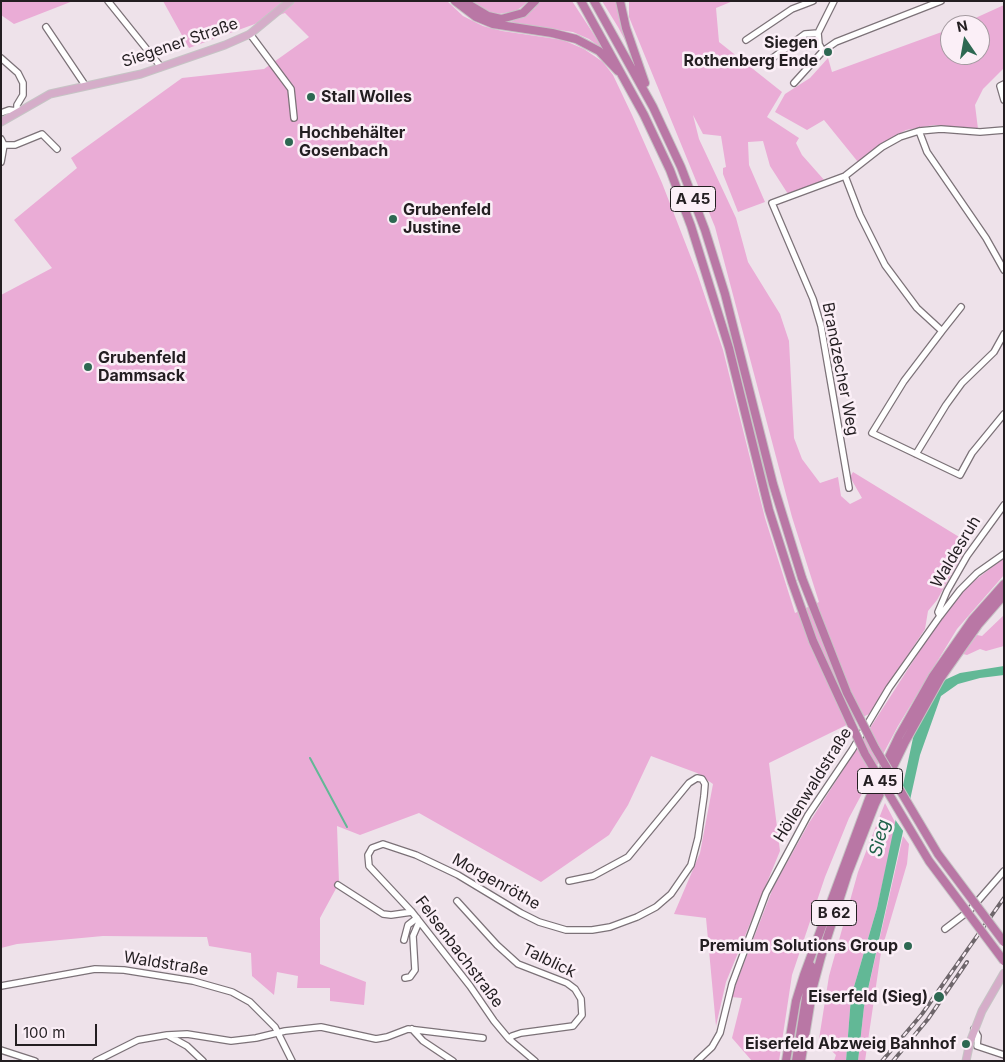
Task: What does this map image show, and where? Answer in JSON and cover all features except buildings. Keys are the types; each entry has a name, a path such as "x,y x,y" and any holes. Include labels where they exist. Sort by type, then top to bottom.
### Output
{"highway":[{"path":"455,1 476,17 494,24 564,35 587,44 606,58 631,88"},
{"path":"463,1 488,16 501,19 523,13 535,1"},
{"name":"A 45","path":"582,1 631,88 670,170 701,254 729,348 769,510 792,582 838,698 869,762 929,861 1004,961"},
{"name":"A 45","path":"594,1 653,106 690,191 715,262 785,525 802,578 833,660 875,748 938,854 1004,942"},
{"path":"620,1 630,41 653,106"},
{"name":"B 62","path":"786,1061 796,1000 841,869 869,799 916,705 956,647 1004,584"},
{"name":"B 62","path":"802,1061 813,987 836,906 861,837 890,772 956,647 1004,595"},
{"name":"B 62","path":"796,1061 813,954"}],"main road":[{"path":"250,34 290,1"},
{"name":"Siegener Straße","path":"1,122 17,111 50,94 141,74 225,45 250,34"},
{"path":"966,1061 974,1029 988,999 1004,973"}],"street":[{"path":"108,1 161,66"},
{"path":"746,40 792,9 813,1"},
{"path":"794,83 824,51 850,35 941,1"},
{"path":"824,51 819,44 818,33 832,2"},
{"path":"46,27 84,85"},
{"path":"770,60 805,34 818,33"},
{"name":"Siegener Straße","path":"250,34 291,89 294,118"},
{"path":"1,58 18,72 23,83 23,94 17,105 17,111 9,110 1,113"},
{"path":"1,65 8,64"},
{"path":"1004,84 1000,86 1004,100"},
{"path":"942,331 917,308 885,265 860,215 845,176 882,147 900,137 919,131 941,129 980,132 1004,130"},
{"path":"919,131 927,152 986,238 1004,270"},
{"path":"1,162 3,142 15,145 42,134 57,149"},
{"name":"Brandzecher Weg","path":"845,176 772,203 813,299 821,326 845,472 850,488"},
{"path":"961,307 904,381 872,433 960,475 972,454 1004,414"},
{"path":"916,454 962,383 994,352 1004,334"},
{"name":"Waldesruh","path":"940,616 938,612 947,591 967,556 1004,505"},
{"name":"Höllenwaldstraße","path":"697,1061 712,1047 720,1033 732,984 751,932 766,893 792,844 889,688 940,616 971,578 1004,554"},
{"name":"Morgenröthe","path":"368,855 372,848 383,844 416,855 458,875 520,913 540,922 566,930 592,930 610,927 637,918 656,907 681,881 691,865 696,850 705,784 697,778 689,783 628,857 593,876 569,881"},
{"name":"Felsenbachstraße","path":"368,855 373,871 412,912 510,1039 535,1061"},
{"path":"945,928 970,910 1004,871"},
{"path":"338,885 383,914 391,915 412,912"},
{"name":"Talblick","path":"457,901 497,945 518,964 567,983 575,989 581,999 582,1014 573,1026 512,1036 510,1039"},
{"path":"404,940 408,925 418,920"},
{"path":"405,978 410,977 415,970 413,936 418,920"},
{"name":"Waldstraße","path":"1,986 95,969 124,970 193,980 241,996 268,1018 292,1061"},
{"path":"96,1061 138,1040 168,1035 187,1034 231,1041 321,1027 376,1039 412,1029 483,1038"},
{"path":"412,1029 423,1041 453,1061"},
{"path":"974,1029 978,1036 977,1046 1004,1054"},
{"path":"168,1035 187,1046 203,1061"},
{"path":"1,1050 35,1061"}],"shaded area":[{"path":"1,1 73,1 14,24 1,15"},
{"path":"163,1 447,1 463,16 483,26 502,31 563,40 584,49 603,62 613,75 632,115 662,183 697,273 723,350 765,518 795,613 819,602 792,517 715,227 629,17 629,1 733,1 716,8 719,42 782,92 767,117 799,138 796,143 802,155 825,181 788,194 770,166 763,141 748,142 749,165 765,202 738,212 723,174 723,168 726,167 721,136 703,134 693,115 699,139 736,218 748,262 780,314 789,341 794,438 802,459 820,483 838,477 841,496 850,504 862,498 850,477 853,472 969,543 937,600 928,611 925,629 869,714 769,763 780,851 726,982 716,1026 706,918 674,914 700,853 713,784 697,773 651,756 628,805 609,835 541,882 419,813 360,835 337,826 339,883 320,918 320,964 366,982 364,1005 330,1001 330,988 297,988 298,976 277,972 274,995 252,976 251,953 209,946 207,937 103,936 17,944 1,948 1,295 52,268 14,220 77,168 71,158 182,78 264,69 309,37 285,13 189,48"},
{"path":"470,1 529,1 516,11 499,14 489,12"},
{"path":"539,1 572,1 604,50 589,39 573,32 509,23 535,8"},
{"path":"602,1 619,1 633,55 618,27"},
{"path":"1004,5 1004,68 983,89 975,105 978,129 934,125 906,130 880,145 858,162 824,120 807,130 775,112 785,94 810,78 828,58 832,72 940,33 940,65 990,65 990,15 982,15"},
{"path":"1004,558 1004,575 957,629 898,726 849,818 825,877 792,975 779,1061 752,1061 732,1038 742,998 731,997 773,888 809,823 935,627 965,588"},
{"path":"1004,615 1004,646 986,651 980,649 967,655 963,654 977,635 982,636"},
{"path":"1004,666 1004,675 980,678 958,684 941,696 920,755 864,1007 858,1061 846,1061 851,997 877,908 913,738 922,709 938,683 960,673"},
{"path":"885,803 896,824 877,908 851,997 846,1061 834,1061 836,1055 819,1039 829,976 858,872"},
{"path":"903,836 909,844 907,864 881,952 865,1061 858,1061 864,1007"}],"pier":[{"path":"901,786 912,804 906,835 894,818"}],"waterway":[{"path":"310,758 347,827"}],"railway":[{"path":"882,1061 922,1014 1004,898"},
{"path":"893,1061 928,1019 967,962"}],"place":[{"name":"Siegen Rothenberg Ende","path":"828,52"},
{"name":"Stall Wolles","path":"311,97"},
{"name":"Hochbehälter Gosenbach","path":"289,142"},
{"name":"Grubenfeld Justine","path":"393,219"},
{"name":"Grubenfeld Dammsack","path":"88,367"},
{"name":"Premium Solutions Group","path":"908,946"},
{"name":"Eiserfeld (Sieg)","path":"939,997"},
{"name":"Eiserfeld Abzweig Bahnhof","path":"966,1044"}],"water label":[{"name":"Sieg","path":"880,838"}]}
